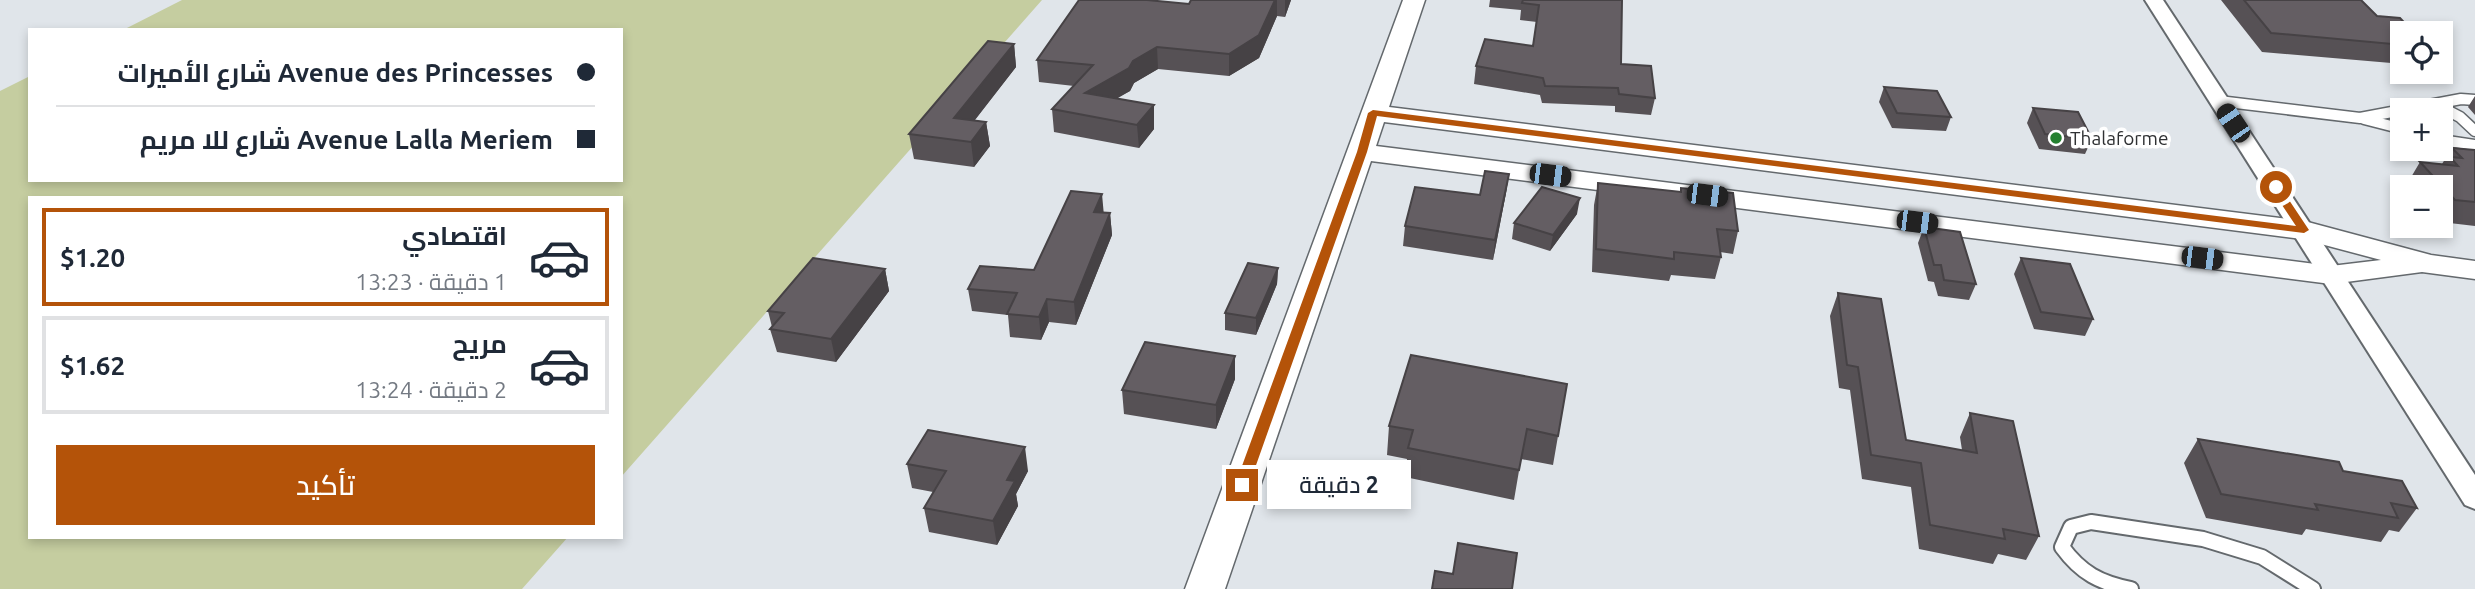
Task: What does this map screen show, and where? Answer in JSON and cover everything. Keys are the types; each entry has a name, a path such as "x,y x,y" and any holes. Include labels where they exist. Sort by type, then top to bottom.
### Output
{"street":[{"path":"1205,589 1414,0"},
{"path":"2154,0 2475,498"},
{"path":"1373,113 2304,230 2429,264 2475,270"},
{"path":"1362,152 2331,275 2429,264"}],"lane":[{"path":"2453,101 2475,100"},
{"path":"2219,102 2360,118 2390,126"},
{"path":"2360,118 2390,113"},
{"path":"2453,113 2475,131"},
{"path":"2453,142 2475,145"},
{"path":"2131,589 2098,581 2078,569 2062,547 2071,527 2091,522 2203,539 2262,557 2314,589"}],"green space":[{"path":"182,0 1042,0 623,475 623,196 28,196 28,539 566,539 522,589 0,589 0,91 28,77 28,182 623,182 623,28 127,28"}],"building":[{"path":"1079,0 1147,0 1189,4 1191,0 1275,0 1259,35 1229,54 1157,47 1133,61 1129,68 1085,93 1154,105 1137,125 1052,109 1093,65 1037,60"},
{"path":"1523,0 1622,0 1621,64 1651,66 1655,98 1619,94 1618,88 1545,86 1543,78 1476,66 1485,39 1533,46 1539,5 1522,3"},
{"path":"2244,0 2361,0 2377,16 2400,18 2403,21 2390,21 2390,44 2271,33"},
{"path":"988,41 1014,44 954,118 986,122 971,142 909,134"},
{"path":"1884,87 1937,91 1951,117 1897,113"},
{"path":"2033,108 2078,112 2092,139 2045,134"},
{"path":"2453,148 2475,150 2475,202 2455,200 2453,175 2432,175 2420,162 2458,166 2453,157 2462,158"},
{"path":"1485,171 1509,174 1495,240 1405,226 1415,187 1480,195"},
{"path":"1598,183 1681,192 1681,188 1733,193 1738,231 1717,229 1721,257 1674,252 1674,259 1596,249"},
{"path":"1542,187 1580,198 1553,235 1514,223"},
{"path":"1071,191 1102,194 1094,212 1110,213 1074,302 1047,299 1039,317 1007,314 1017,293 968,289 980,266 1034,270"},
{"path":"1924,227 1960,232 1976,284 1944,280 1941,265 1934,265"},
{"path":"813,258 885,269 831,339 770,329 784,313 768,311"},
{"path":"2021,258 2070,264 2093,319 2041,312"},
{"path":"1248,263 1278,268 1256,318 1225,313"},
{"path":"1838,293 1881,299 1906,440 1977,453 1970,413 2013,421 2039,536 2003,529 2005,539 1930,525 1921,463 1871,455 1858,367 1847,365"},
{"path":"1145,342 1235,356 1216,405 1122,390"},
{"path":"1411,355 1567,384 1558,436 1527,429 1519,470 1408,448 1413,430 1389,426"},
{"path":"928,430 1025,447 1007,480 1015,481 993,521 924,508 946,471 907,464"},
{"path":"2198,439 2339,462 2343,471 2402,481 2417,508 2391,503 2398,518 2315,504 2318,510 2221,494"},
{"path":"1458,543 1517,553 1512,589 1432,589 1435,571 1453,574"}],"place":[{"name":"Thalaforme","path":"2056,138"}],"route":[{"path":"1242,485 1362,152 1373,113 1685,150 2304,230 2276,187"}]}
